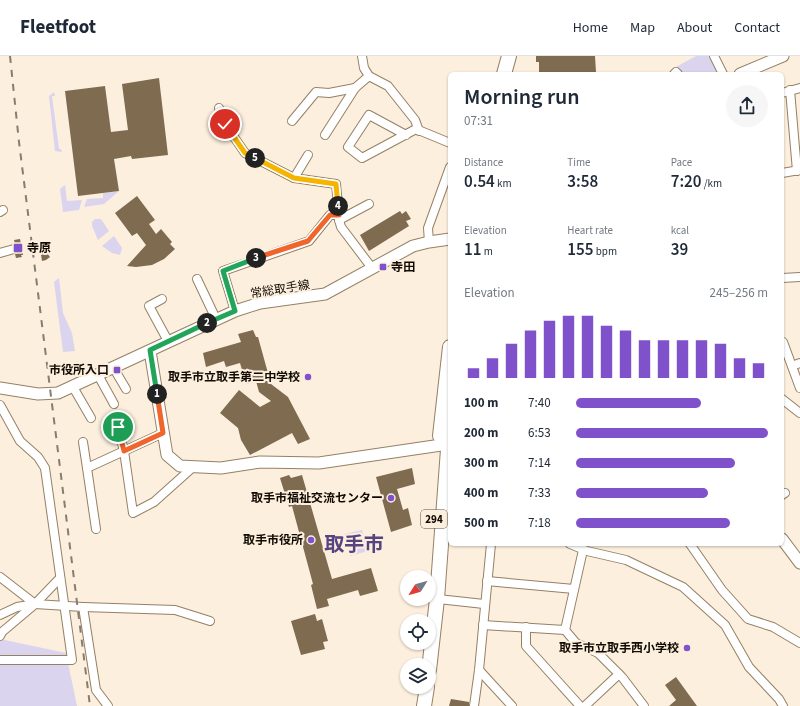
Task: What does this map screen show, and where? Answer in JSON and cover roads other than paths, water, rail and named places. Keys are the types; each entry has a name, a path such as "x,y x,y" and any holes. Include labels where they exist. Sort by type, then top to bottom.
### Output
{"highway":[{"path":"505,72 509,56"},
{"path":"512,72 516,56"},
{"name":"294","path":"433,570 448,375"},
{"name":"294","path":"443,444 448,428"},
{"name":"294","path":"429,658 431,606"},
{"path":"416,706 417,694"},
{"path":"424,706 426,694"}],"main road":[{"path":"748,72 761,69 783,56"},
{"name":"常総取手線","path":"0,388 46,394 58,393 235,311 260,303 325,294 337,289 400,252 429,242 448,239"},
{"path":"150,350 167,455 170,460 180,466 192,468 221,468 260,462 319,463 443,444"},
{"path":"784,542 800,563"}],"street":[{"path":"362,56 364,68 369,76 388,86 415,120 419,131"},
{"path":"714,56 722,72"},
{"path":"326,135 354,88 369,76"},
{"path":"292,121 316,92 329,94 354,88"},
{"path":"784,173 799,170 786,92 800,88"},
{"path":"219,108 225,124 245,153 294,178 336,184 341,227 372,268"},
{"path":"406,135 369,115 348,147 362,158 406,135 416,129 448,142"},
{"path":"294,178 308,155"},
{"path":"429,242 428,228 448,172"},
{"path":"235,311 223,271 242,263 308,241 330,215 339,217 368,204"},
{"path":"0,253 14,249"},
{"path":"784,278 800,277"},
{"path":"198,280 216,319"},
{"path":"162,299 149,306 168,341"},
{"path":"784,347 800,388"},
{"path":"792,366 800,363"},
{"path":"113,367 126,389"},
{"path":"98,375 114,404"},
{"path":"73,387 91,418"},
{"path":"784,401 800,413"},
{"path":"0,405 20,441 38,457 45,468 72,660 0,660"},
{"path":"118,427 124,451 133,513 154,502 192,468"},
{"path":"86,468 163,433"},
{"path":"83,442 96,529"},
{"path":"474,706 479,670 484,604 491,546"},
{"path":"574,546 583,550 626,560 683,587 725,625 749,667 779,699 783,706"},
{"path":"691,546 722,590 748,619 773,627 800,643"},
{"path":"565,630 583,550"},
{"path":"0,576 35,604"},
{"path":"0,636 2,632 35,604 60,578"},
{"path":"487,581 574,589"},
{"path":"436,598 484,604"},
{"path":"0,615 17,607 35,604 64,607 175,610 210,621"},
{"path":"83,607 96,690 108,706"},
{"path":"483,625 565,630 576,643 598,653 619,674 643,706"},
{"path":"526,628 526,646 580,706"},
{"path":"479,670 512,706"},
{"path":"585,706 619,674"}],"railway":[{"path":"10,56 19,142 90,706"}],"place":[{"name":"寺原","path":"18,248"},
{"name":"寺田","path":"383,267"},
{"name":"市役所入口","path":"117,370"},
{"name":"取手市立取手第二中学校","path":"308,377"},
{"name":"取手市福祉交流センター","path":"391,498"},
{"name":"取手市役所","path":"311,540"},
{"name":"取手市立取手西小学校","path":"687,648"}],"district":[{"name":"取手市","path":"354,544"}]}
